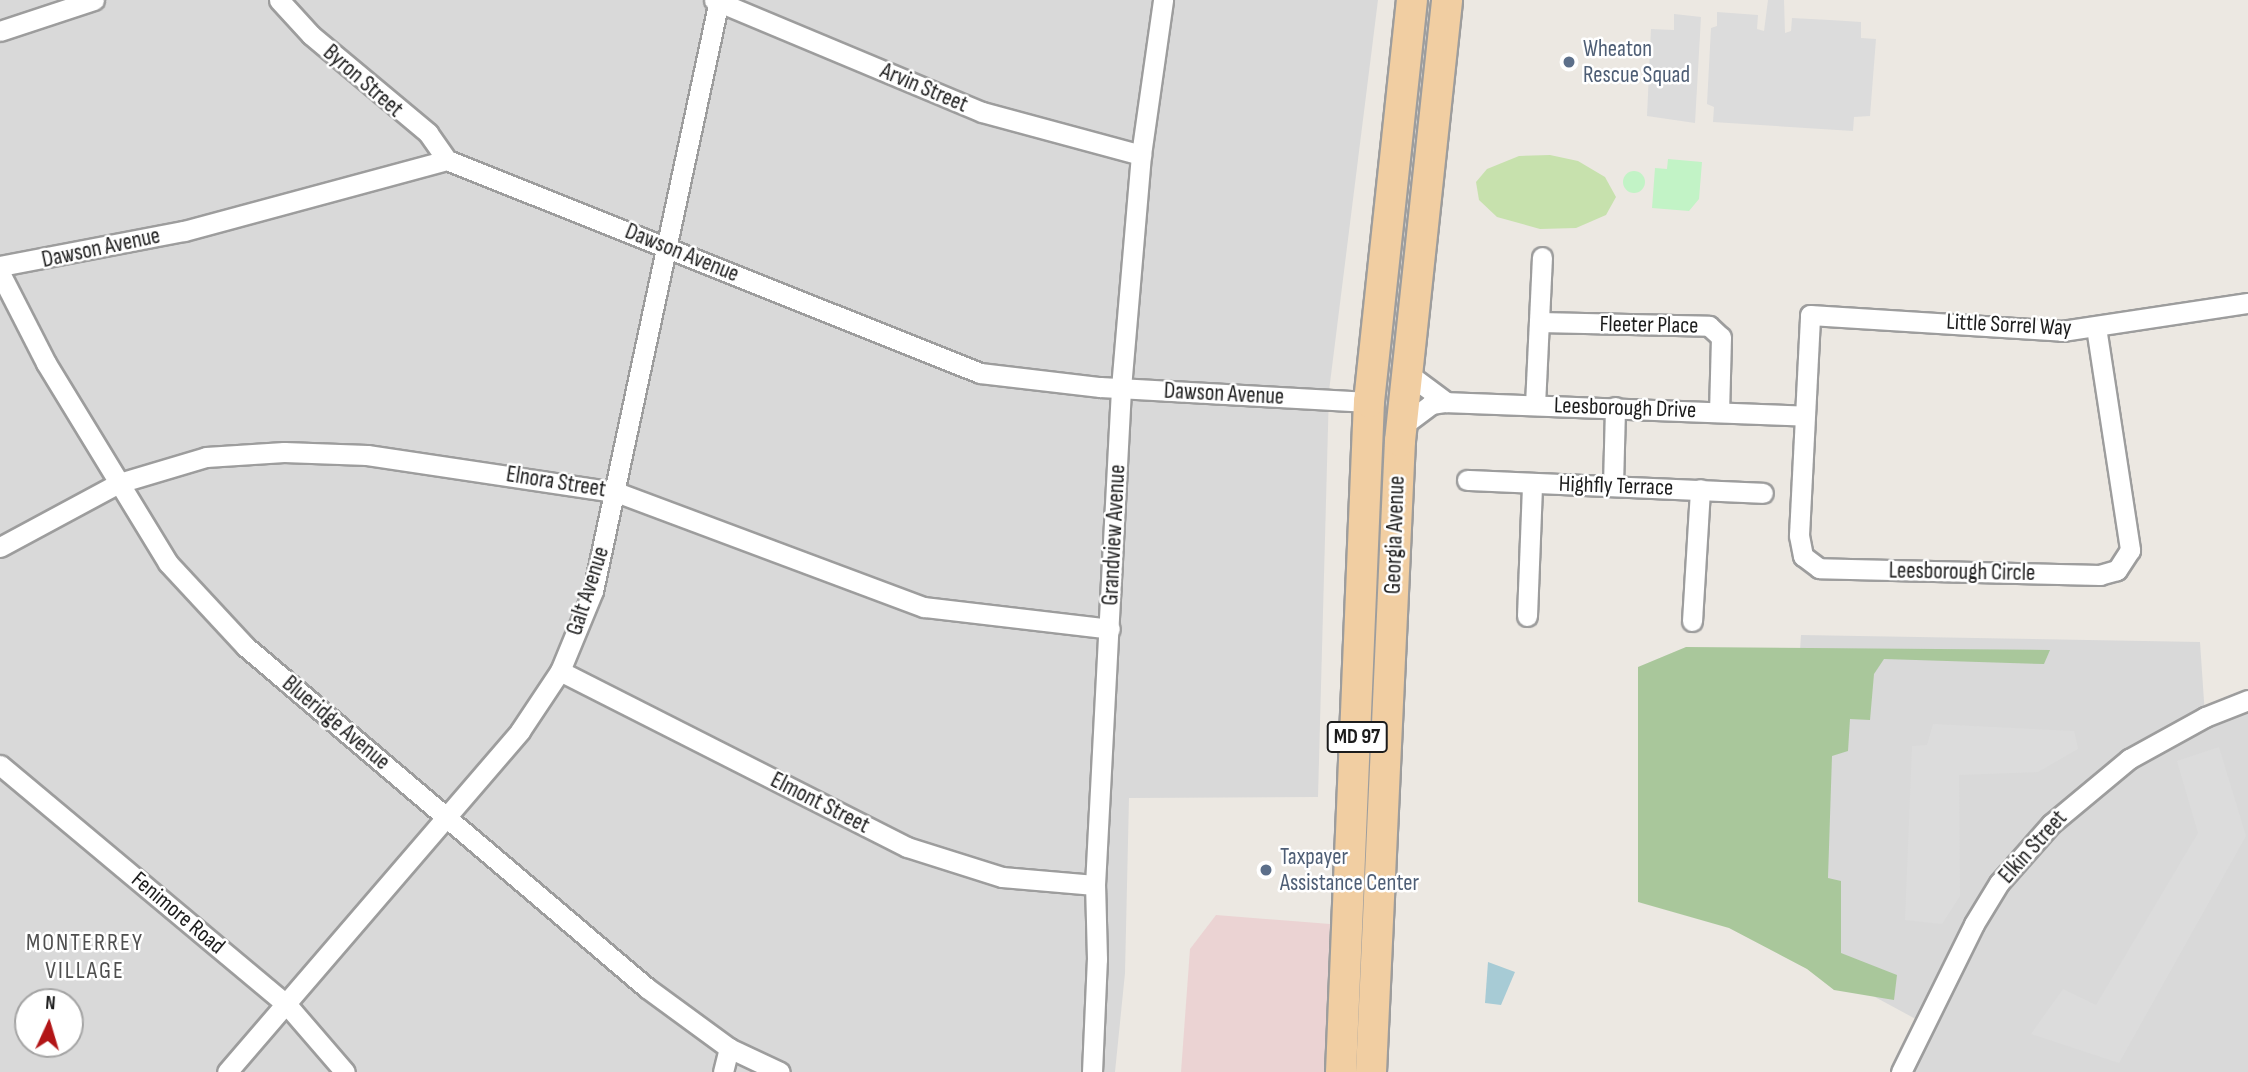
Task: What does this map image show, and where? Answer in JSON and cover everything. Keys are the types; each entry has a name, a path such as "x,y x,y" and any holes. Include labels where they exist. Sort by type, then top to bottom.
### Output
{"main road":[{"name":"Georgia Avenue","path":"1341,1072 1369,402 1412,0"},
{"name":"Georgia Avenue","path":"1371,1072 1400,440 1447,0"},
{"path":"1400,440 1369,402 1407,373"}],"street":[{"path":"0,31 94,0"},
{"name":"Byron Street","path":"279,0 311,35 428,133 447,160"},
{"name":"Grandview Avenue","path":"1092,1072 1095,885 1121,388 1141,155 1163,0"},
{"name":"Arvin Street","path":"717,1 982,112 1141,155"},
{"name":"Galt Avenue","path":"227,1072 288,1006 520,732 560,671 593,591 669,248 717,1"},
{"name":"Dawson Avenue","path":"0,266 184,231 447,160 980,373 1121,388 1369,402"},
{"path":"1535,405 1542,257"},
{"name":"Blueridge Avenue","path":"0,273 46,363 168,563 245,646 648,988 729,1048 780,1072"},
{"name":"Little Sorrel Way","path":"1810,315 2062,331 2248,303"},
{"name":"Leesborough Circle","path":"1810,315 1799,535 1803,556 1819,568 2100,575 2117,570 2130,550 2096,327"},
{"name":"Fleeter Place","path":"1539,322 1709,326 1721,337 1719,411"},
{"path":"1407,373 1446,402"},
{"name":"Leesborough Drive","path":"1400,440 1431,404 1446,402 1804,416"},
{"path":"1613,485 1615,407"},
{"name":"Elnora Street","path":"0,547 119,483 206,457 284,452 366,455 616,492 924,607 1110,629"},
{"name":"Highfly Terrace","path":"1467,480 1763,493"},
{"name":"Highfly Terrace","path":"1527,616 1532,483"},
{"name":"Highfly Terrace","path":"1692,621 1700,489"},
{"name":"Elmont Street","path":"560,671 907,847 1002,877 1095,885"},
{"name":"Elkin Street","path":"1900,1072 1973,923 1999,883 2051,824 2129,759 2205,717 2248,700"},
{"name":"Fenimore Road","path":"0,765 288,1006 345,1072"},
{"path":"723,1072 729,1048"}],"shaded area":[{"path":"0,0 1378,0 1329,391 1318,797 1129,798 1125,973 1115,1072 0,1072"},
{"path":"1768,0 1784,0 1785,33 1791,31 1792,18 1861,22 1861,38 1876,39 1870,116 1854,117 1853,131 1713,122 1714,107 1707,104 1711,28 1717,26 1717,12 1758,15 1757,29 1764,31"},
{"path":"1674,14 1701,17 1695,123 1647,116 1651,29 1674,30"},
{"path":"1801,635 2200,642 2205,716 2248,700 2248,1072 1901,1072 1923,1023 1781,946"},
{"path":"1933,724 2074,731 2078,749 2038,772 1959,775 1960,896 1942,924 1905,920 1912,746 1927,745"},
{"path":"2219,747 2246,836 2119,1063 2031,1034 2063,989 2096,1005 2198,833 2177,761"},
{"path":"1216,915 1330,924 1324,1072 1181,1072 1190,949"}],"green space":[{"path":"1550,155 1578,161 1605,177 1616,197 1606,215 1576,228 1540,229 1497,217 1479,200 1476,182 1487,169 1519,156"},
{"path":"1668,159 1702,162 1699,199 1689,211 1652,208 1655,168 1667,169"},
{"path":"1634,171 1642,174 1645,182 1642,190 1634,193 1626,190 1623,182 1626,174"},
{"path":"1686,647 2050,650 2044,664 1884,659 1874,674 1870,720 1850,719 1848,751 1832,756 1828,878 1841,881 1841,953 1897,975 1894,1000 1834,990 1807,969 1729,928 1638,902 1638,667"}],"water":[{"path":"1488,962 1515,972 1501,1005 1485,1003"}],"place":[{"name":"Wheaton Rescue Squad","path":"1569,62"},
{"name":"Taxpayer Assistance Center","path":"1266,870"}],"district":[{"name":"MONTERREY VILLAGE","path":"85,957"}]}
